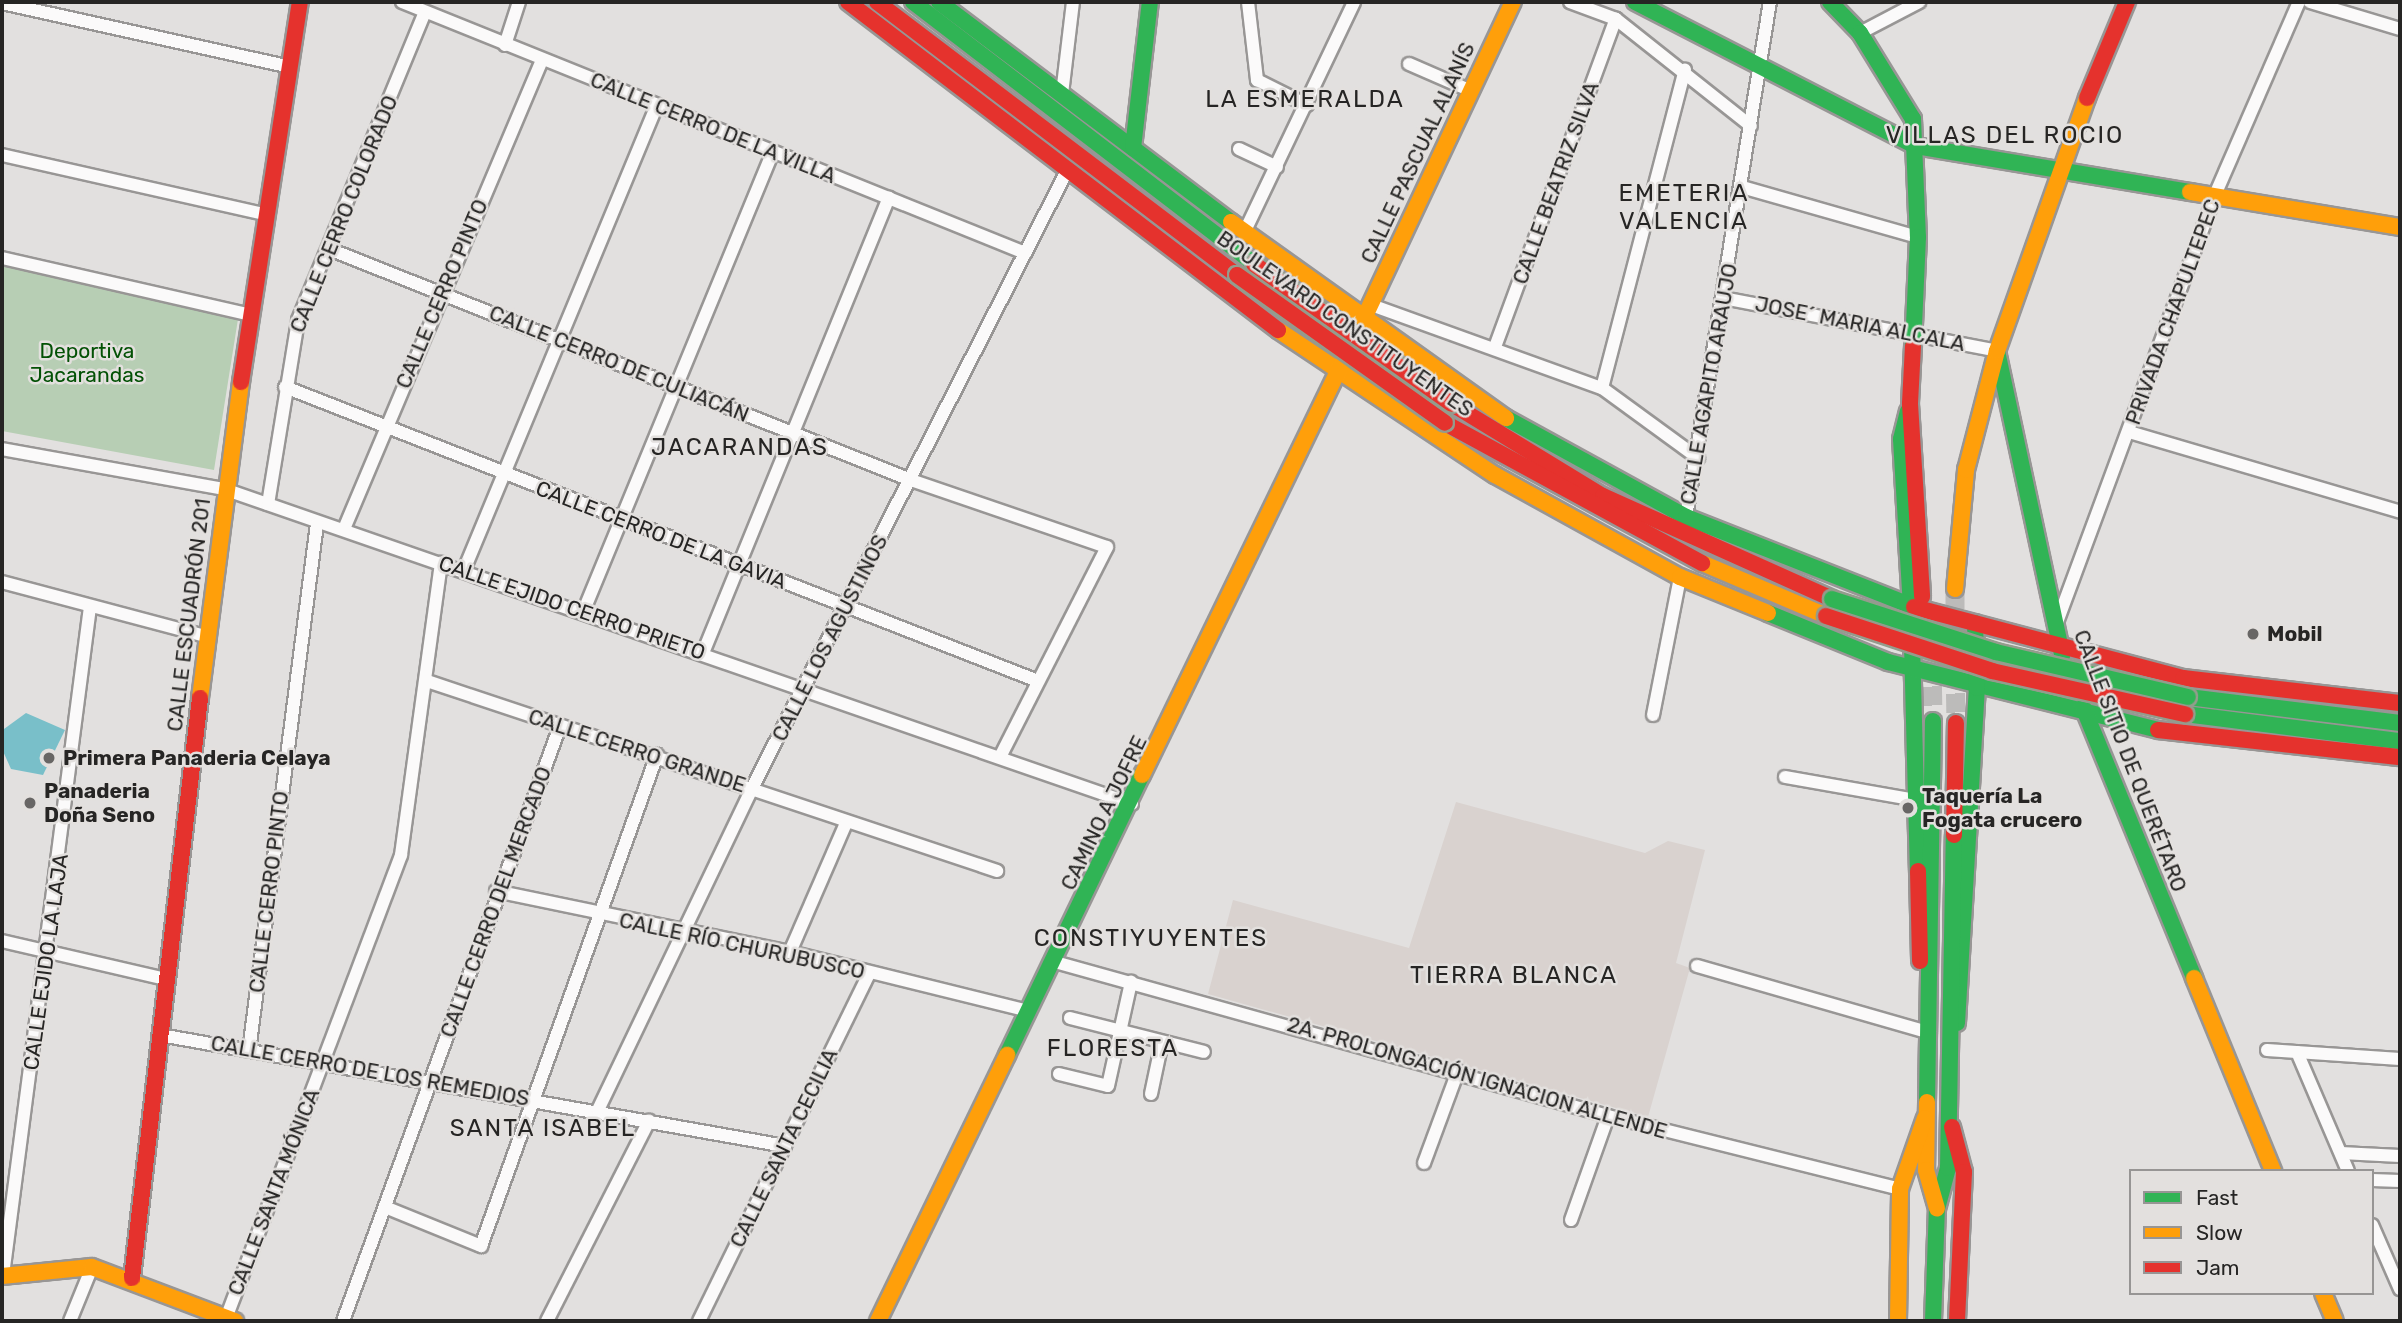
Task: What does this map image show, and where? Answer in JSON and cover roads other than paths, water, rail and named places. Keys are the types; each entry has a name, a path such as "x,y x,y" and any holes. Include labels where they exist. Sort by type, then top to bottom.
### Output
{"main road":[{"name":"CALLE ESCUADRÓN 201","path":"132,1278 224,489 268,215 286,66 300,2"},
{"path":"848,2 1336,374 1495,475 1680,577 1911,669 1978,688 2086,715 2190,736 2400,758"},
{"name":"BOULEVARD CONSTITUYENTES","path":"877,2 1081,159 1383,383 1504,460 1672,550 1894,643 1992,671 2185,714 2325,735 2400,741"},
{"name":"BOULEVARD CONSTITUYENTES","path":"913,2 1333,324 1452,404 1603,496 1768,574 1901,623 2073,672 2329,716 2400,723"},
{"path":"939,2 1363,322 1523,429 1686,517 1975,623 2183,678 2400,703"},
{"path":"1133,148 1150,2"},
{"name":"CALLE PASCUAL ALANÍS","path":"1363,322 1469,90 1513,2"},
{"path":"1635,2 1915,146 2400,227"},
{"path":"1830,2 1860,33 1906,102 1915,146 1918,237 1910,404 1901,439 1917,602 1911,669 1918,954 1930,995"},
{"path":"1955,589 1966,470 1997,351 2058,170 2127,2"},
{"path":"1245,306 1273,293 1284,264"},
{"name":"CAMINO A JOFRE","path":"880,1321 1363,322"},
{"name":"CALLE SITIO DE QUERÉTARO","path":"1997,351 2056,625 2058,645 2272,1169"},
{"path":"1948,1058 1962,1001 1978,688 1975,623"},
{"path":"1933,721 1926,1170 1937,1209"},
{"path":"1933,1321 1937,1209 1948,1168 1955,723"},
{"path":"1898,1321 1900,1189 1929,1105"},
{"path":"1949,1118 1964,1172 1957,1321"},
{"path":"3,1275 92,1268 132,1278 229,1320"},
{"path":"2324,1295 2334,1321"}],"street":[{"name":"CALLE CERRO DE LA VILLA","path":"402,2 1025,253"},
{"path":"505,44 519,2"},
{"path":"1062,94 1073,2"},
{"path":"1248,2 1257,80 1307,105"},
{"path":"1244,233 1354,2"},
{"path":"1570,2 1616,19 1685,70 1751,125"},
{"name":"CALLE AGAPITO ARAUJO","path":"1686,517 1698,458 1770,2"},
{"path":"1860,33 1919,2"},
{"name":"PRIVADA CHAPULTEPEC","path":"2056,625 2215,195 2299,2"},
{"path":"2310,2 2400,29"},
{"path":"2,3 286,66"},
{"name":"CALLE CERRO COLORADO","path":"268,504 298,320 425,12"},
{"name":"CALLE BEATRIZ SILVA","path":"1495,347 1616,19"},
{"name":"CALLE CERRO PINTO","path":"344,529 542,60"},
{"path":"1409,64 1469,90"},
{"path":"1602,388 1685,70"},
{"path":"464,570 502,473 657,106"},
{"path":"1239,149 1276,167"},
{"path":"584,610 773,152"},
{"path":"2,155 268,215"},
{"name":"CALLE LOS AGUSTINOS","path":"598,1110 752,788 806,690 1068,169"},
{"path":"1742,187 1918,237"},
{"path":"702,653 889,198"},
{"name":"CALLE CERRO DE CULIACÁN","path":"329,249 911,480 1107,547 1038,681"},
{"path":"2,258 250,315"},
{"name":"JOSE´ MARIA ALCALA","path":"1723,298 1997,351"},
{"path":"1371,305 1495,347 1602,388 1698,458"},
{"name":"CALLE CERRO DE LA GAVIA","path":"285,387 1038,681"},
{"path":"2129,432 2400,512"},
{"name":"CALLE EJIDO CERRO PRIETO","path":"2,449 224,489 317,524 344,529 584,610 806,690 1001,755 1132,804"},
{"name":"CALLE CERRO PINTO","path":"248,1051 317,524"},
{"name":"CALLE SANTA MÓNICA","path":"229,1320 401,855 427,681 441,563"},
{"path":"1653,715 1680,577"},
{"path":"2,582 208,637"},
{"name":"CALLE EJIDO LA LAJA","path":"3,1275 90,607"},
{"name":"CALLE CERRO GRANDE","path":"427,681 559,726 657,755 846,823 997,871"},
{"path":"1001,755 1038,681"},
{"name":"CALLE CERRO DEL MERCADO","path":"343,1321 433,1079 496,891 559,726"},
{"path":"386,1207 481,1246 529,1097 657,755"},
{"path":"1785,777 1915,800"},
{"path":"790,952 846,823"},
{"name":"CALLE RÍO CHURUBUSCO","path":"496,891 684,935 790,952 1028,1012"},
{"path":"2,941 165,979"},
{"name":"2A. PROLONGACIÓN IGNACION ALLENDE","path":"1055,962 1458,1071 1608,1116 1900,1189"},
{"path":"1697,967 1930,1033"},
{"name":"CALLE SANTA CECILIA","path":"699,1321 869,974"},
{"path":"1059,1074 1108,1086 1131,982"},
{"path":"1070,1018 1204,1052"},
{"name":"CALLE CERRO DE LOS REMEDIOS","path":"160,1035 433,1079 785,1146"},
{"path":"1150,1094 1162,1042"},
{"path":"2267,1050 2400,1059"},
{"path":"2297,1052 2347,1169"},
{"path":"1424,1163 1458,1071"},
{"path":"1571,1220 1608,1116"},
{"path":"547,1321 649,1121"},
{"path":"2341,1153 2400,1156"},
{"path":"2374,1180 2400,1181"},
{"path":"2374,1230 2397,1276 2400,1289"},
{"path":"70,1321 92,1268"}],"water":[{"path":"26,713 65,730 43,775 11,769 2,749 4,729"}],"tunnel":[{"path":"1955,589 1955,634"},
{"path":"1932,657 1933,721"},
{"path":"1955,664 1956,723"}],"place":[{"name":"Mobil","path":"2253,634"},
{"name":"Primera Panaderia Celaya","path":"49,758"},
{"name":"Panaderia Doña Seno","path":"30,803"},
{"name":"Taquería La Fogata crucero","path":"1908,808"}],"district":[{"name":"LA ESMERALDA","path":"1305,100"},
{"name":"VILLAS DEL ROCIO","path":"2005,136"},
{"name":"EMETERIA VALENCIA","path":"1684,208"},
{"name":"JACARANDAS","path":"740,448"},
{"name":"CONSTIYUYENTES","path":"1151,939"},
{"name":"TIERRA BLANCA","path":"1514,976"},
{"name":"FLORESTA","path":"1113,1049"},
{"name":"SANTA ISABEL","path":"543,1129"}],"park label":[{"name":"Deportiva Jacarandas","path":"87,363"}]}
